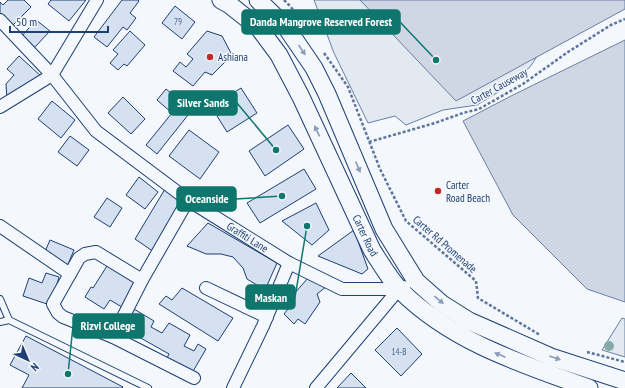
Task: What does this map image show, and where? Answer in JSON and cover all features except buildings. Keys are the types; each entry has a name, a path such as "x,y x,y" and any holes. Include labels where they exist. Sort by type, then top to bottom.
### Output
{"main road":[{"name":"Carter Road","path":"221,0 230,5 259,28 279,55 301,97 372,250 387,274 400,289 423,310 450,330 484,348 526,366 586,388"},
{"name":"Carter Road","path":"258,0 286,27 314,68 327,94 384,229 416,281 442,304 469,320 551,357 625,381"}],"street":[{"path":"0,107 52,75 98,0"},
{"name":"Graffiti Lane","path":"0,20 52,75 96,131 188,200 289,263 342,289 400,289 416,281"},
{"path":"112,337 142,280 188,200"},
{"path":"0,226 70,274"},
{"path":"142,280 96,252 85,254 78,258 52,304 58,313 63,317 112,337 194,378"},
{"path":"233,388 289,263"},
{"path":"206,288 266,317"},
{"path":"316,388 400,289"}],"lane":[{"path":"0,299 9,320"},
{"path":"0,322 9,320 148,388"}],"path":[{"path":"284,0 299,18"},
{"name":"Carter Causeway","path":"369,142 478,109 523,84 568,52 611,25 625,19"},
{"name":"Carter Rd Promenade","path":"321,50 348,87 380,168 406,221 476,280 478,298 545,338"},
{"path":"581,350 625,362"}],"shaded area":[{"path":"314,0 620,0 542,49 530,67 505,88 477,105 443,110 406,125 395,116 368,123 334,53"},
{"path":"360,0 625,0 625,9 456,101"},
{"path":"625,40 625,302 587,289 513,215 463,121"},
{"path":"622,318 625,319 625,357 602,350"}],"place":[{"name":"Ashiana","path":"210,57"},
{"name":"Danda Mangrove Reserved Forest","path":"436,60"},
{"name":"Silver Sands","path":"276,150"},
{"name":"Carter Road Beach","path":"438,191"},
{"name":"Oceanside","path":"282,196"},
{"name":"Maskan","path":"307,226"},
{"name":"Rizvi College","path":"68,374"}]}
